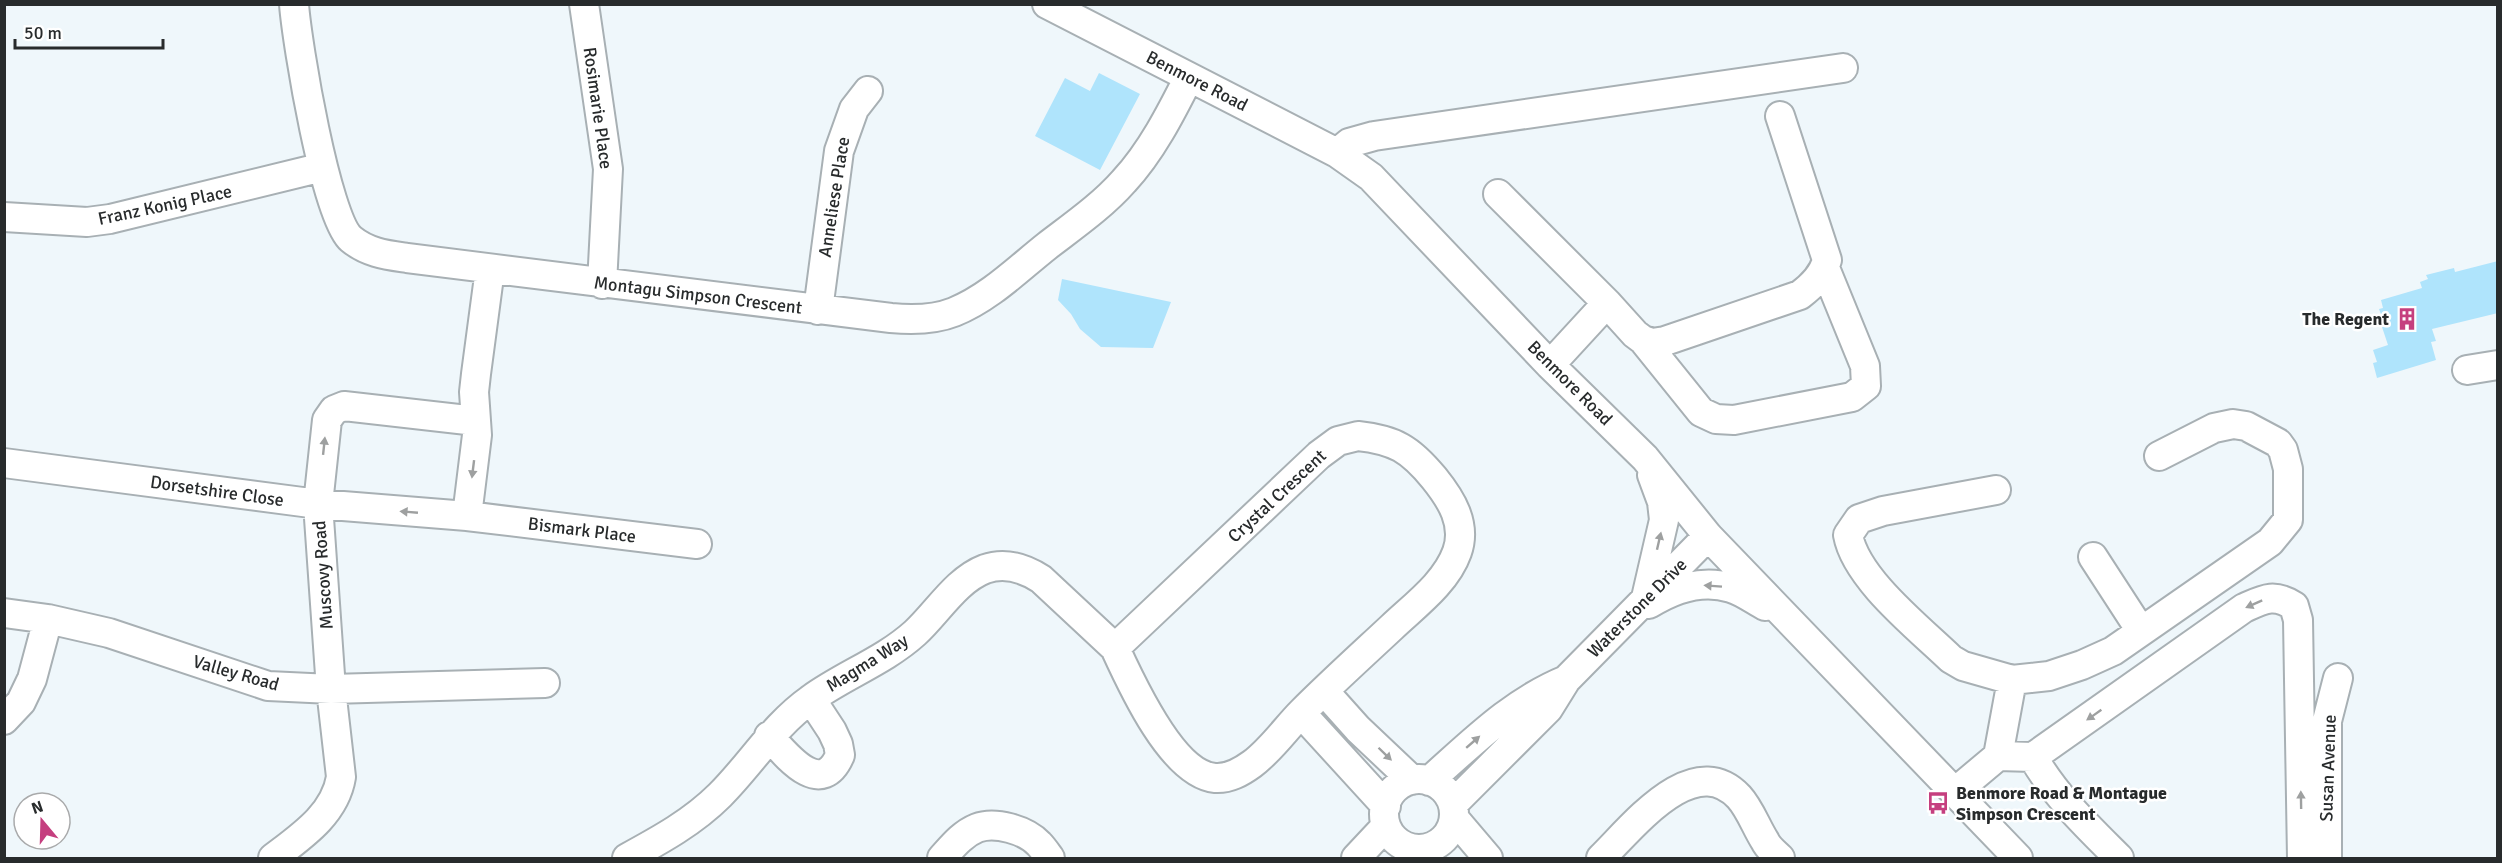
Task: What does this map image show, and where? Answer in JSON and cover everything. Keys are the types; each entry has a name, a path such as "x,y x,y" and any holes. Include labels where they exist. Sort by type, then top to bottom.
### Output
{"street":[{"name":"Montagu Simpson Crescent","path":"294,4 299,48 323,167 336,214 351,239 365,248 379,254 602,284 912,320 940,316 972,304 1099,205 1124,181 1166,120 1189,77"},
{"name":"Rosimarie Place","path":"584,4 608,169 602,284"},
{"name":"Benmore Road","path":"1047,4 1337,153 1354,164 1386,192 1550,365 1645,458 1708,536 2018,858"},
{"path":"1337,153 1359,139 1374,136 1843,68"},
{"name":"Anneliese Place","path":"818,310 839,151 854,109 868,91"},
{"path":"1643,340 1652,343 1665,341 1800,295 1811,286 1825,268 1827,260 1780,116"},
{"name":"Franz Konig Place","path":"4,217 87,222 110,219 323,167"},
{"path":"1498,194 1643,340 1701,412 1716,419 1734,420 1852,397 1866,386 1866,366 1825,268"},
{"path":"467,516 477,435 475,383 490,269"},
{"path":"1550,365 1607,303"},
{"path":"2467,370 2498,365"},
{"name":"Muscovy Road","path":"273,858 320,819 331,807 339,790 340,763 331,689 318,504 327,420 338,408 352,406 400,414 476,421"},
{"path":"1996,490 1882,510 1859,519 1848,536 1855,558 1867,578 1950,659 1963,666 2012,680 2049,676 2113,651 2270,542 2288,520 2288,469 2283,450 2278,443 2246,426 2233,424 2214,428 2159,456"},
{"name":"Crystal Crescent","path":"1358,436 1381,439 1406,449 1423,465 1455,508 1461,532 1457,552 1448,570 1301,713 1253,764 1233,776 1215,778 1204,775 1192,768 1173,748 1155,726 1137,695 1115,648 1319,455 1338,441 1358,436"},
{"path":"1637,607 1664,520 1662,502 1645,458"},
{"name":"Dorsetshire Close","path":"4,463 318,504 467,516"},
{"name":"Bismark Place","path":"467,516 697,544"},
{"name":"Waterstone Drive","path":"1453,811 1548,710 1566,680 1708,536"},
{"path":"2092,557 2141,631"},
{"name":"Magma Way","path":"627,858 670,834 701,812 747,765 769,736 811,699 914,634 970,577 985,569 1002,566 1028,571 1041,579 1115,648"},
{"path":"1637,607 1686,587 1711,584 1733,588 1785,617"},
{"path":"1998,756 2033,758 2244,608 2266,598 2283,599 2294,606 2298,620 2302,858"},
{"name":"Valley Road","path":"4,613 48,619 141,643 257,683 287,688 331,689 545,683"},
{"path":"4,720 21,702 32,680 48,619"},
{"name":"Susan Avenue","path":"2327,858 2327,721 2338,678"},
{"name":"Waterstone Drive","path":"1421,781 1503,716 1540,691 1566,680"},
{"path":"1955,792 1998,756 2012,680"},
{"path":"1324,691 1358,729 1421,781 1440,786 1448,794 1453,811 1488,858"},
{"path":"769,736 796,765 806,772 822,774 830,769 840,755 838,744 811,699"},
{"path":"1301,713 1386,815 1398,842 1420,852 1447,835 1453,811"},
{"path":"2033,758 2051,785 2119,858"},
{"path":"1356,858 1386,815 1395,789 1421,781"},
{"path":"1601,858 1673,790 1688,783 1709,782 1728,787 1741,798 1766,844 1780,858"},
{"path":"942,858 957,841 978,828 993,826 1017,830 1038,842 1050,858"}],"building":[{"path":"1099,73 1140,94 1100,170 1035,136 1065,78 1090,91"},
{"name":"The Regent","path":"2498,261 2498,313 2432,329 2436,341 2431,342 2436,360 2377,378 2373,363 2377,362 2373,350 2388,345 2379,318 2382,317 2379,309 2383,308 2381,300 2422,288 2420,282 2428,279 2426,275 2454,268 2455,272"},
{"path":"1062,279 1171,302 1153,348 1101,347 1080,329 1071,314 1058,300"}],"place":[{"name":"The Regent","path":"2407,319"},
{"name":"Benmore Road & Montague Simpson Crescent","path":"1938,803"}]}
